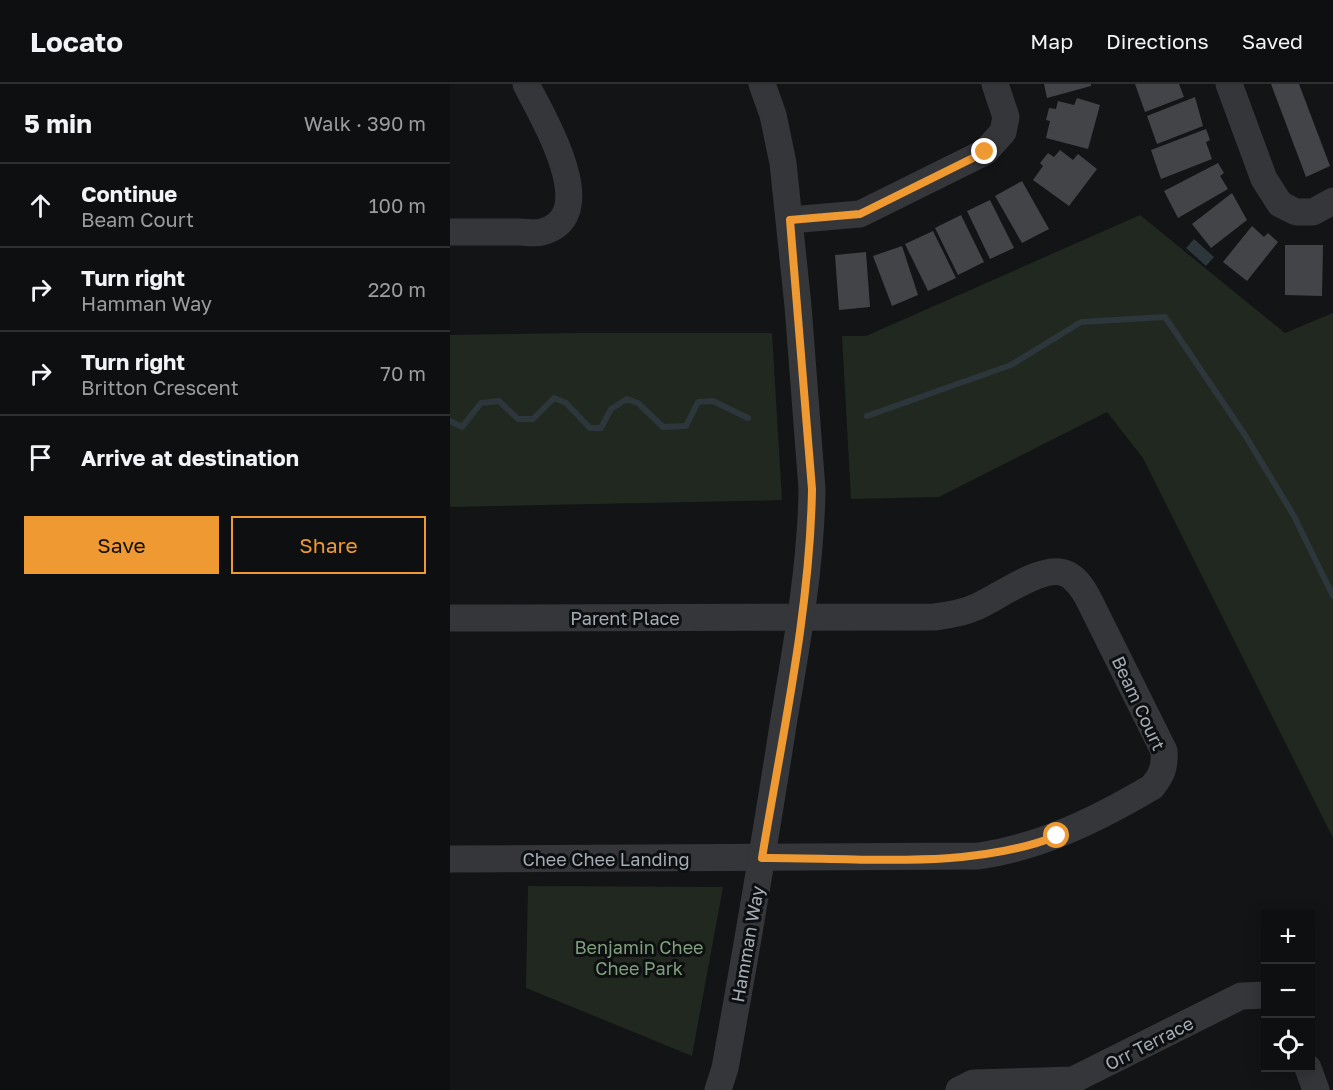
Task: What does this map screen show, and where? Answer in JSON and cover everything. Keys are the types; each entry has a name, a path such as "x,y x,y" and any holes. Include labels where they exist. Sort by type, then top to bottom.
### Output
{"street":[{"path":"450,232 542,232 565,214 569,194 566,172 558,149 526,84"},
{"name":"Hamman Way","path":"718,1090 762,858 801,617 812,523 812,489 790,220 778,141 762,84"},
{"path":"790,220 860,214 985,152 1003,132 1006,117 995,84"},
{"path":"1229,84 1264,179 1280,204 1296,212 1312,212 1333,201"},
{"name":"Beam Court","path":"762,858 955,858 1002,853 1057,836 1152,787 1161,776 1165,765 1164,751 1088,598 1079,583 1066,573 1052,571 1039,574 958,614 801,617"},
{"name":"Parent Place","path":"450,618 801,617"},
{"name":"Chee Chee Landing","path":"450,859 762,858"},
{"name":"Orr Terrace","path":"959,1090 973,1083 1073,1080 1241,996 1261,996"},
{"path":"1309,1072 1316,1090"}],"green space":[{"path":"1140,215 1285,333 1333,313 1333,838 1143,458 1107,412 939,497 851,499 842,336 866,336"},
{"path":"772,333 782,500 450,507 450,335"},
{"name":"Benjamin Chee Chee Park","path":"528,886 723,887 692,1056 526,988"}],"shaded area":[{"path":"1194,239 1214,257 1206,266 1186,248"}],"building":[{"path":"1044,84 1091,84 1091,86 1047,98"},
{"path":"1135,84 1179,84 1184,97 1145,112"},
{"path":"1271,84 1299,84 1330,166 1306,177"},
{"path":"1195,97 1203,126 1157,144 1147,116"},
{"path":"1077,98 1100,105 1088,149 1046,138 1050,121 1046,120 1049,108 1056,109 1058,101 1074,105"},
{"path":"1206,129 1210,140 1206,142 1212,159 1161,179 1151,150"},
{"path":"1060,150 1073,160 1078,154 1097,169 1069,206 1033,180 1043,166 1040,163 1048,153 1054,157"},
{"path":"1218,163 1224,173 1220,176 1228,189 1178,218 1164,191"},
{"path":"1022,181 1049,229 1022,243 995,196"},
{"path":"1232,193 1247,220 1211,248 1192,224"},
{"path":"990,200 1014,248 990,259 967,211"},
{"path":"961,215 984,262 958,275 935,228"},
{"path":"1252,226 1264,237 1268,233 1278,242 1247,281 1223,262"},
{"path":"933,231 956,278 928,291 905,244"},
{"path":"1285,245 1323,245 1322,296 1285,295"},
{"path":"902,246 918,295 892,306 873,256"},
{"path":"866,252 870,307 839,310 835,255"}],"waterway":[{"path":"867,416 1011,365 1081,322 1165,317 1245,435 1294,516 1333,596"},
{"path":"450,421 462,427 481,403 499,401 518,419 533,419 554,398 566,403 590,428 601,428 611,409 627,399 638,403 663,427 686,426 698,402 713,401 748,418"}],"route":[{"path":"985,152 860,214 790,220 812,489 812,523 801,617 762,858 955,858 1002,853 1057,836"}]}
